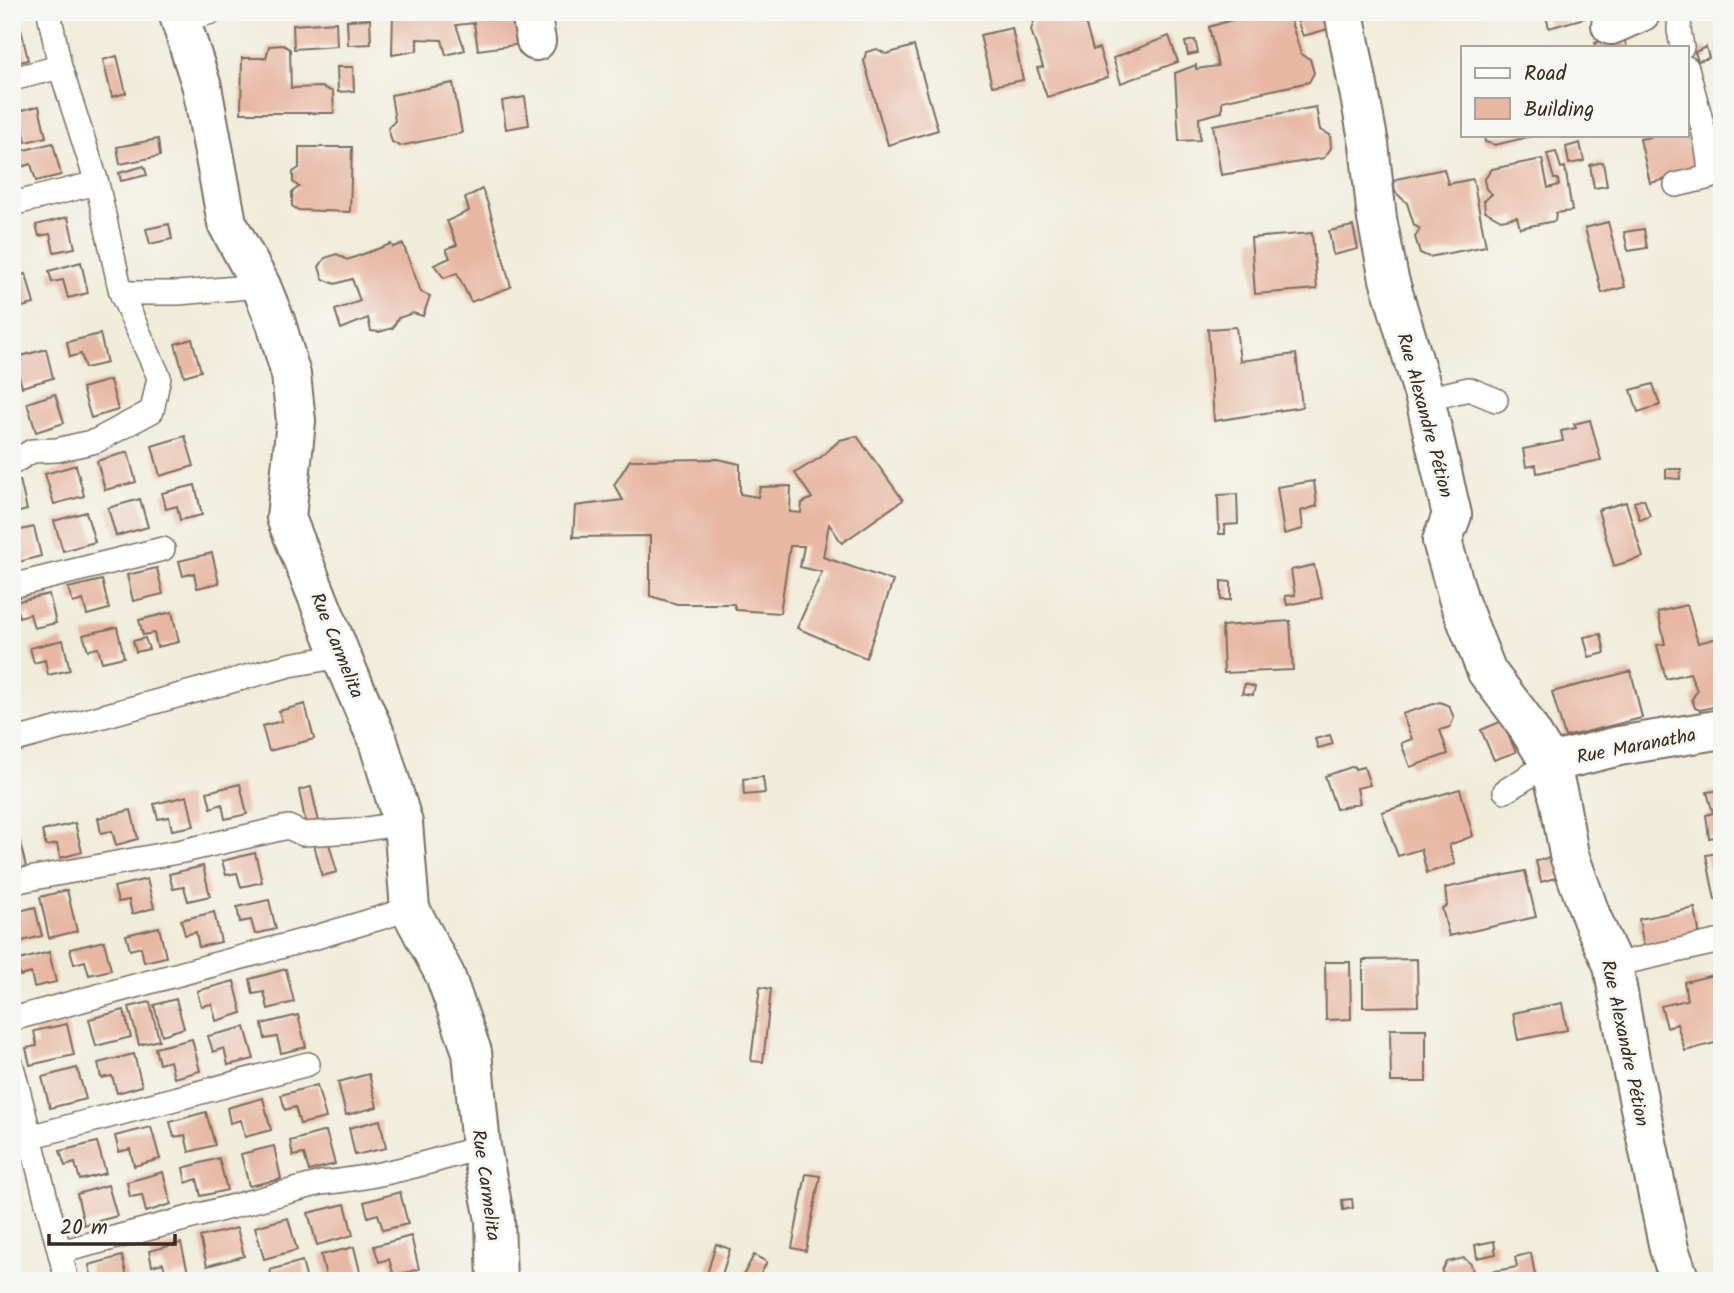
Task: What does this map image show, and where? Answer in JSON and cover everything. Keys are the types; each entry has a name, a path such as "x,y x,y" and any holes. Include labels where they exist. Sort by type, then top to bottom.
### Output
{"street":[{"name":"Rue Alexandre Pétion","path":"1344,12 1369,144 1377,219 1386,267 1425,399 1452,515 1442,541 1459,601 1487,672 1520,715 1550,763 1569,855 1592,919 1613,965 1667,1237 1680,1281"},
{"name":"Rue Carmelita","path":"191,15 227,223 261,286 276,323 291,375 296,421 286,518 378,741 403,822 410,909 445,975 472,1052 481,1147 495,1220 497,1281"},
{"name":"Rue Maranatha","path":"1550,763 1619,746 1722,729"}],"lane":[{"path":"12,463 32,452 57,450 96,441 152,411 159,377 121,293 97,183 60,67 49,12"},
{"path":"1680,12 1682,46"},
{"path":"12,79 60,67"},
{"path":"1676,185 1710,177 1701,122 1688,72"},
{"path":"12,204 97,183"},
{"path":"121,293 178,293 261,286"},
{"path":"1425,399 1469,389 1496,400"},
{"path":"12,586 163,549"},
{"path":"12,741 290,665 341,656"},
{"path":"1505,790 1550,763"},
{"path":"12,882 183,851 288,827 303,834 355,831 403,822"},
{"path":"12,1019 313,938 410,909"},
{"path":"1613,965 1716,942"},
{"path":"29,1137 308,1064"},
{"path":"12,1066 68,1281"},
{"path":"60,1252 321,1183 352,1180 428,1164 481,1147"}],"building":[{"path":"393,12 518,12 523,44 478,50 474,23 456,25 465,50 446,55 442,40 417,39 417,51 392,55"},
{"path":"1062,12 1082,12 1093,50 1099,48 1108,77 1047,97 1037,68 1043,67 1031,30 1034,21 1040,16 1049,19 1060,17"},
{"path":"1257,12 1288,12 1301,54 1310,59 1314,73 1309,82 1222,101 1222,112 1199,118 1200,140 1179,141 1175,73 1196,65 1196,69 1218,66 1209,27"},
{"path":"1294,12 1323,12 1328,29 1303,36"},
{"path":"1545,12 1602,12 1602,13 1549,28"},
{"path":"370,19 371,44 348,45 347,20"},
{"path":"336,22 337,46 294,49 293,25"},
{"path":"1012,28 1023,80 992,86 980,35"},
{"path":"21,29 28,60 12,64 12,31"},
{"path":"1621,32 1627,46 1596,46 1595,43"},
{"path":"1169,36 1178,62 1121,83 1113,58"},
{"path":"1195,40 1198,53 1188,55 1185,42"},
{"path":"283,45 290,49 291,88 322,87 333,92 334,113 241,113 242,58 266,58 269,46"},
{"path":"1722,45 1722,61 1721,61 1716,46"},
{"path":"914,46 938,130 888,145 864,61 866,52 877,49 886,54"},
{"path":"1706,47 1709,58 1698,61 1695,52"},
{"path":"117,56 126,93 112,97 103,60"},
{"path":"337,67 353,67 354,91 338,92"},
{"path":"453,83 462,133 400,146 392,142 388,128 395,121 391,95"},
{"path":"525,97 529,125 506,129 502,101"},
{"path":"39,106 46,137 26,142 22,123 12,126 12,113"},
{"path":"1316,107 1320,130 1330,135 1331,148 1324,158 1221,175 1213,125"},
{"path":"1691,128 1701,171 1650,183 1640,139 1688,136 1688,129"},
{"path":"1722,134 1722,159 1719,160 1716,135"},
{"path":"1484,136 1532,136 1495,145 1485,142"},
{"path":"158,139 160,156 120,164 117,147"},
{"path":"53,143 61,175 36,181 31,164 21,167 16,152"},
{"path":"1580,143 1584,161 1569,164 1566,147"},
{"path":"299,147 352,147 350,212 298,210 292,206 292,192 299,187 293,182 293,172 299,168"},
{"path":"1556,152 1561,168 1565,167 1572,211 1556,213 1555,221 1520,228 1517,217 1501,220 1485,211 1484,201 1492,194 1486,189 1484,180 1492,169 1542,159 1548,188 1559,185 1558,179 1554,179 1547,154"},
{"path":"1603,162 1607,186 1594,188 1590,165"},
{"path":"144,166 147,175 121,181 119,173"},
{"path":"1444,169 1448,184 1473,179 1486,246 1429,257 1420,253 1415,237 1420,229 1414,225 1407,203 1395,192 1394,184 1396,179"},
{"path":"482,189 511,287 471,302 457,273 444,278 434,265 450,258 446,249 457,245 447,221 469,211 465,198"},
{"path":"68,217 75,248 54,252 50,234 39,236 36,225"},
{"path":"1608,222 1625,287 1602,293 1585,228"},
{"path":"169,224 172,239 150,244 146,229"},
{"path":"1353,226 1358,249 1333,255 1329,231"},
{"path":"1644,229 1647,248 1628,251 1624,232"},
{"path":"12,230 22,260 12,263"},
{"path":"1312,233 1317,289 1255,294 1251,238"},
{"path":"391,244 393,247 403,244 421,292 430,296 423,316 413,313 398,318 393,328 379,332 371,331 368,318 341,329 335,310 360,301 352,279 335,284 323,279 319,267 325,258 337,254 347,260"},
{"path":"81,262 88,293 68,298 63,280 52,282 49,271"},
{"path":"26,274 34,304 14,309 12,277"},
{"path":"1236,327 1240,361 1296,354 1302,407 1214,421 1208,329"},
{"path":"100,334 107,363 85,368 81,354 70,357 67,342"},
{"path":"192,339 201,371 184,376 175,344"},
{"path":"46,349 53,378 22,387 14,358"},
{"path":"110,380 118,410 91,418 82,388"},
{"path":"1653,384 1660,405 1638,412 1631,390"},
{"path":"55,394 64,423 36,432 27,403"},
{"path":"1590,420 1601,460 1537,473 1536,465 1526,467 1523,449 1563,441 1561,431 1576,428 1574,424"},
{"path":"185,436 194,466 160,476 152,446"},
{"path":"857,436 903,500 842,543 829,524 823,557 893,581 866,658 797,628 822,572 800,567 804,546 790,546 780,613 736,610 734,604 677,604 650,596 650,536 573,537 575,506 623,500 614,485 630,460 718,459 740,464 740,494 758,497 760,487 791,486 790,512 801,513 802,503 812,498 795,473 821,457 840,440"},
{"path":"128,452 136,482 105,490 97,461"},
{"path":"76,465 84,496 54,504 45,474"},
{"path":"1666,469 1681,469 1680,479 1666,478"},
{"path":"20,480 27,510 12,514 12,482"},
{"path":"1314,481 1317,506 1301,511 1303,529 1284,534 1277,487"},
{"path":"195,485 202,515 180,520 177,506 166,509 162,493"},
{"path":"1237,494 1238,524 1225,525 1225,534 1219,534 1218,495"},
{"path":"140,499 148,527 116,536 108,508"},
{"path":"1644,499 1650,516 1640,520 1634,502"},
{"path":"1626,502 1643,557 1614,566 1598,510"},
{"path":"86,512 95,542 63,551 54,521"},
{"path":"34,527 41,556 19,562 16,547 12,548 12,532"},
{"path":"212,553 219,583 197,588 194,573 183,576 179,561"},
{"path":"1314,565 1322,598 1287,605 1285,596 1295,595 1291,570"},
{"path":"157,568 163,594 133,601 127,575"},
{"path":"102,580 109,609 87,615 83,600 73,603 68,588"},
{"path":"1221,581 1231,582 1231,600 1221,600"},
{"path":"49,594 56,623 34,628 30,614 19,617 15,602"},
{"path":"1687,605 1698,643 1722,637 1722,705 1700,710 1695,708 1692,699 1697,691 1690,673 1666,679 1657,645 1665,644 1658,612"},
{"path":"172,612 179,642 157,647 154,633 143,635 139,620"},
{"path":"1290,621 1293,670 1224,673 1222,626"},
{"path":"117,627 124,657 102,662 98,648 88,650 83,635"},
{"path":"1601,634 1605,653 1589,657 1584,637"},
{"path":"145,638 149,649 136,652 133,641"},
{"path":"63,640 70,670 48,675 45,660 34,663 30,648"},
{"path":"1631,671 1642,718 1565,737 1552,692"},
{"path":"12,676 21,709 12,711"},
{"path":"1245,684 1255,687 1253,695 1242,693"},
{"path":"1440,702 1449,706 1454,718 1450,727 1440,730 1448,754 1410,767 1401,743 1412,739 1402,714"},
{"path":"305,704 314,739 269,751 262,726 282,721 279,711"},
{"path":"1502,721 1516,752 1494,760 1481,730"},
{"path":"1330,735 1333,744 1318,748 1315,739"},
{"path":"1354,766 1355,769 1364,767 1370,785 1357,788 1360,803 1336,809 1325,776"},
{"path":"763,777 765,793 744,795 743,779"},
{"path":"240,784 247,814 225,819 222,804 211,808 207,792"},
{"path":"311,787 319,822 306,825 299,790"},
{"path":"1460,789 1473,836 1449,845 1455,864 1427,873 1421,849 1398,856 1382,812"},
{"path":"1722,790 1722,836 1709,838 1706,815 1713,813 1707,792"},
{"path":"187,796 194,826 172,830 169,817 158,819 154,804"},
{"path":"131,810 138,839 116,845 112,831 101,833 98,818"},
{"path":"75,823 82,852 60,858 57,844 46,846 42,831"},
{"path":"19,838 26,867 12,870 12,839"},
{"path":"328,840 337,872 322,876 314,844"},
{"path":"1722,852 1722,899 1715,900 1706,855"},
{"path":"255,853 262,882 241,887 237,873 226,875 222,861"},
{"path":"1558,856 1562,876 1541,882 1536,861"},
{"path":"203,866 210,896 188,901 184,887 173,889 169,874"},
{"path":"1525,871 1536,917 1449,936 1442,908 1447,906 1445,888"},
{"path":"147,879 154,908 132,914 129,900 118,902 114,887"},
{"path":"67,890 77,931 49,938 40,897"},
{"path":"269,900 276,929 255,934 251,920 240,922 237,907"},
{"path":"35,907 42,936 14,943 12,913"},
{"path":"1695,908 1700,937 1644,948 1639,919"},
{"path":"214,912 221,942 199,947 196,932 185,935 181,920"},
{"path":"159,927 166,957 144,962 141,947 130,950 126,935"},
{"path":"104,941 111,970 89,975 85,961 74,964 70,949"},
{"path":"49,952 56,982 34,987 31,973 20,976 16,961"},
{"path":"1417,959 1418,1006 1363,1007 1363,960"},
{"path":"1325,962 1350,962 1351,1019 1326,1020"},
{"path":"286,969 294,1002 268,1009 264,992 253,994 250,979"},
{"path":"1722,973 1722,1041 1685,1051 1677,1024 1667,1027 1661,1006 1687,1000 1684,982"},
{"path":"234,981 242,1013 216,1021 212,1004 201,1006 197,991"},
{"path":"760,987 771,989 763,1062 751,1061"},
{"path":"176,999 184,1028 162,1035 154,1005"},
{"path":"150,1002 159,1040 139,1045 129,1007"},
{"path":"1562,1003 1567,1030 1518,1040 1513,1013"},
{"path":"124,1010 131,1037 96,1046 89,1019"},
{"path":"298,1015 306,1047 281,1053 277,1037 265,1039 262,1024"},
{"path":"67,1024 74,1055 30,1065 26,1048 37,1046 34,1031"},
{"path":"245,1027 254,1059 228,1065 224,1048 213,1052 208,1036"},
{"path":"1390,1029 1426,1029 1426,1082 1391,1082"},
{"path":"192,1039 200,1071 174,1078 170,1061 159,1064 155,1048"},
{"path":"134,1054 142,1086 117,1093 112,1076 101,1078 98,1063"},
{"path":"77,1068 86,1099 50,1108 42,1077"},
{"path":"369,1074 377,1107 346,1115 338,1082"},
{"path":"317,1085 326,1118 300,1124 295,1107 285,1110 281,1095"},
{"path":"263,1098 271,1130 245,1137 241,1120 230,1123 227,1108"},
{"path":"206,1112 215,1145 189,1152 185,1135 174,1137 170,1122"},
{"path":"380,1120 386,1148 355,1155 349,1128"},
{"path":"151,1127 160,1159 134,1166 130,1149 119,1152 115,1136"},
{"path":"326,1131 335,1164 309,1171 304,1154 293,1156 290,1141"},
{"path":"97,1142 106,1173 80,1180 75,1163 65,1166 60,1151"},
{"path":"274,1146 281,1179 249,1186 241,1154"},
{"path":"219,1158 227,1190 201,1196 197,1179 186,1183 183,1168"},
{"path":"163,1172 171,1204 146,1212 142,1195 130,1197 127,1182"},
{"path":"806,1174 820,1176 806,1251 792,1248"},
{"path":"108,1185 117,1216 84,1225 77,1194"},
{"path":"400,1192 408,1224 383,1230 378,1214 368,1217 364,1202"},
{"path":"1352,1199 1353,1208 1343,1210 1342,1200"},
{"path":"345,1204 353,1235 317,1245 308,1213"},
{"path":"288,1218 297,1250 264,1259 255,1227"},
{"path":"237,1228 244,1256 207,1266 200,1237"},
{"path":"411,1236 419,1269 394,1276 389,1259 379,1262 374,1246"},
{"path":"1494,1241 1496,1254 1477,1258 1475,1245"},
{"path":"181,1243 188,1272 167,1278 163,1263 152,1266 149,1251"},
{"path":"716,1244 730,1249 720,1281 705,1281"},
{"path":"354,1247 362,1280 327,1281 321,1255"},
{"path":"1531,1253 1535,1275 1549,1281 1444,1281 1442,1271 1447,1262 1464,1258 1471,1264 1474,1275 1517,1267 1515,1257"},
{"path":"754,1255 767,1262 757,1281 740,1281"},
{"path":"122,1256 128,1281 104,1281 103,1277 92,1280 89,1265"},
{"path":"302,1261 307,1281 273,1281 270,1270"}]}
